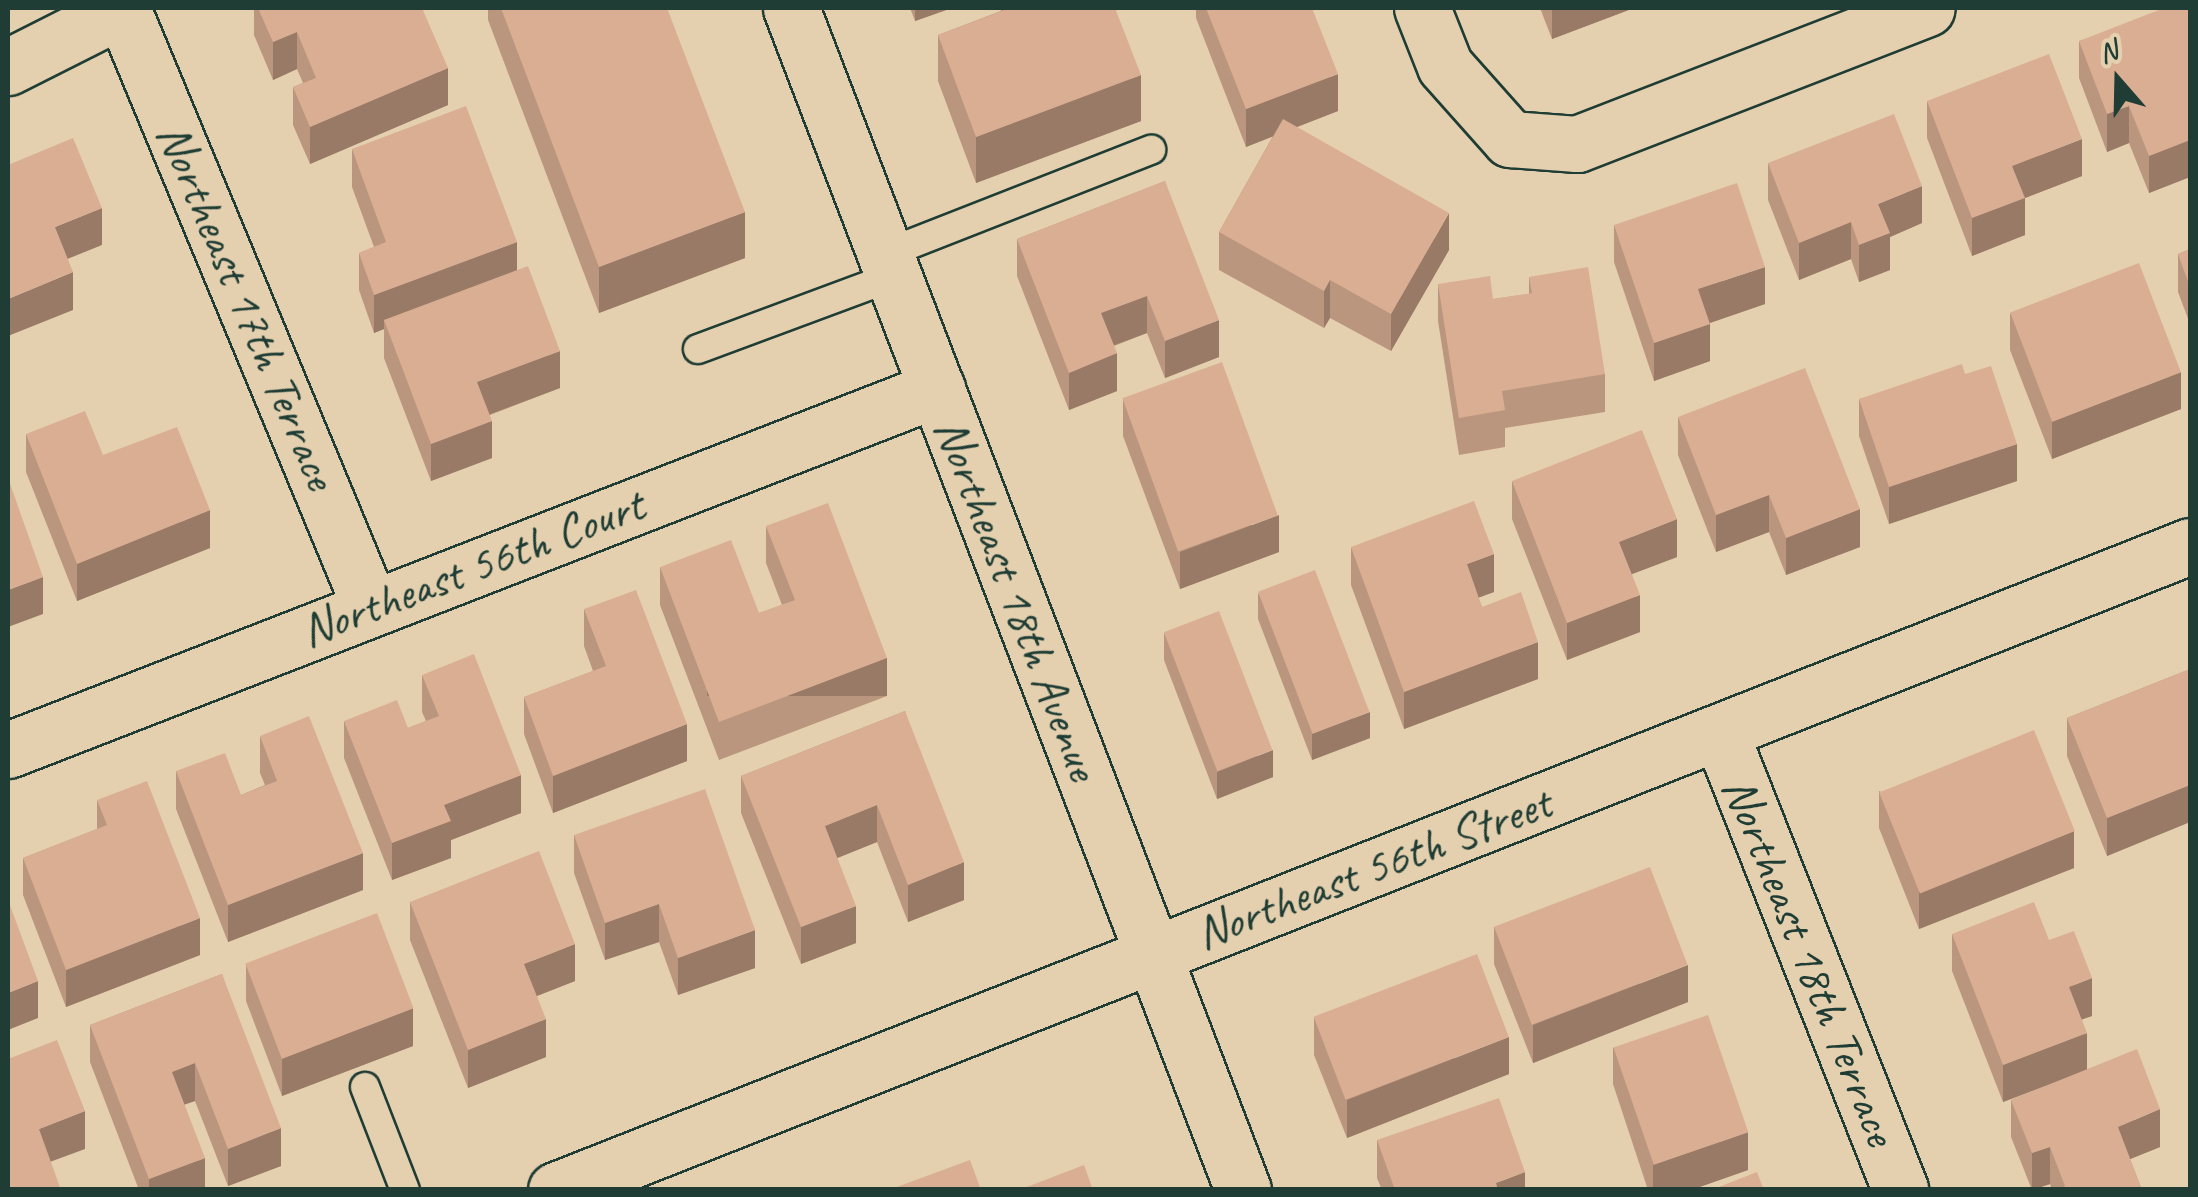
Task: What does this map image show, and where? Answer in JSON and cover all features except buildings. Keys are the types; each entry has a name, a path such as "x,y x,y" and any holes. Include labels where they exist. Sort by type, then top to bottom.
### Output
{"street":[{"path":"8,67 123,8"},
{"name":"Northeast 17th Terrace","path":"123,8 370,606"},
{"name":"Northeast 18th Avenue","path":"791,8 1243,1190"},
{"path":"1422,8 1444,66 1510,139 1578,144 1926,8"},
{"name":"Northeast 56th Court","path":"8,750 370,606 937,390"},
{"name":"Northeast 56th Street","path":"556,1190 2190,546"},
{"name":"Northeast 18th Terrace","path":"1720,732 1900,1190"}],"lane":[{"path":"698,350 1151,150"},
{"path":"365,1087 405,1190"}]}
